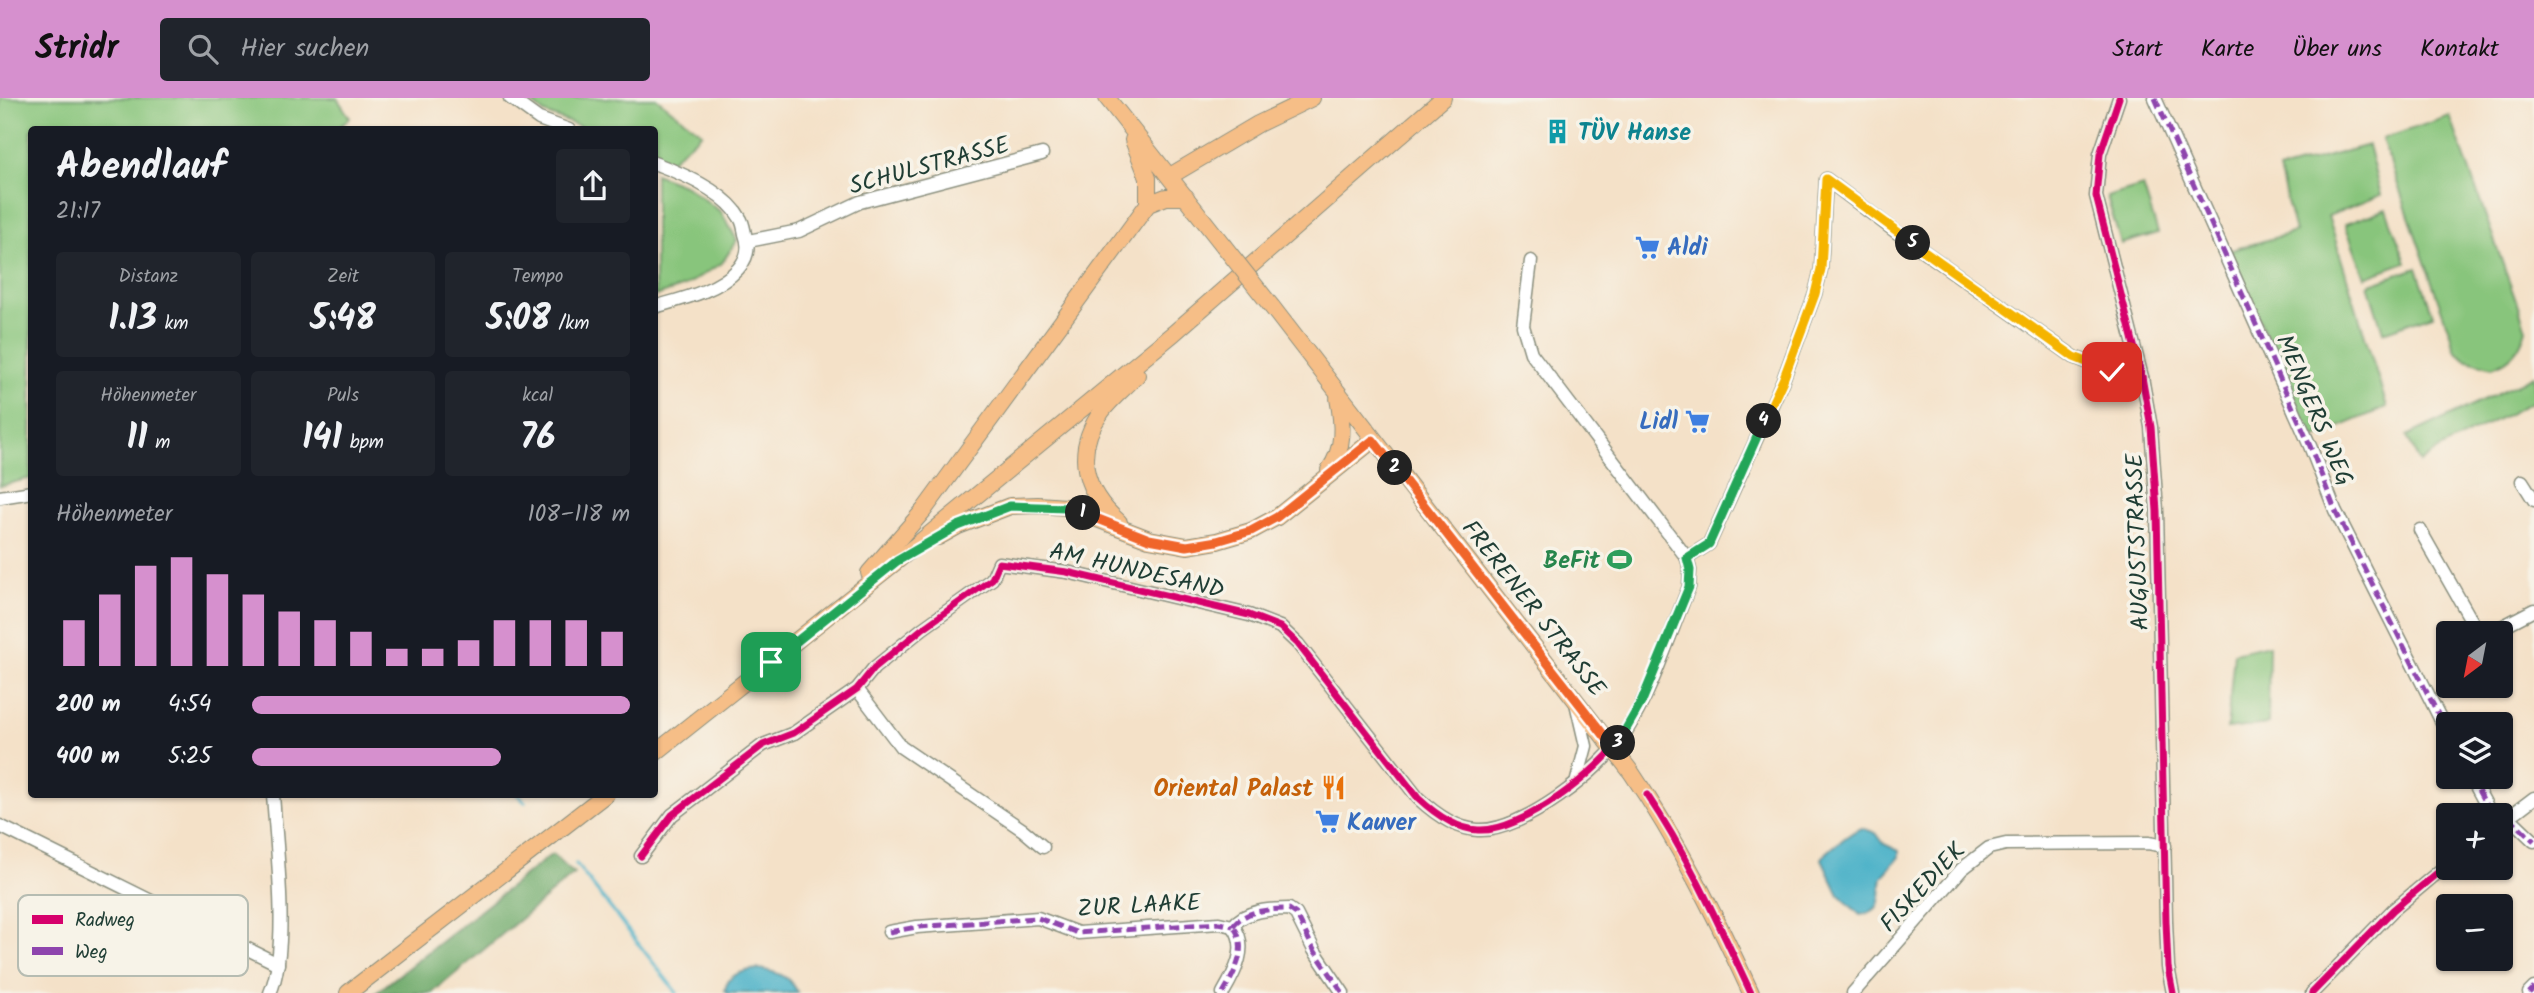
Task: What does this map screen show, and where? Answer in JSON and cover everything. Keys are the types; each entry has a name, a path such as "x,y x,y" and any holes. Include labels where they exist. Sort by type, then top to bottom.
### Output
{"main road":[{"path":"1107,98 1127,124 1148,178 1148,204"},
{"path":"1170,176 1258,124 1312,98"},
{"path":"658,751 897,561 1174,333 1443,98"},
{"name":"FRERENER STRASSE","path":"1127,124 1614,748 1663,818 1701,886 1751,993"},
{"path":"835,611 924,510 1082,298 1148,204 1166,197 1186,197"},
{"path":"1129,531 1108,513 1092,492 1086,473 1088,436 1103,410 1174,333"},
{"path":"1321,481 1337,458 1340,445 1343,424 1337,392"},
{"path":"897,561 958,526 1010,506 1066,508 1149,539 1187,546 1217,541 1251,531 1277,517 1373,440"},
{"path":"348,993 601,798"}],"street":[{"path":"510,98 539,118 559,126"},
{"name":"AUGUSTSTRASSE","path":"2119,98 2100,154 2096,196 2142,377 2151,427 2157,511 2168,967 2173,993"},
{"name":"MENGERS WEG","path":"2155,98 2310,446 2331,502 2437,712"},
{"name":"SCHULSTRASSE","path":"748,241 799,231 860,202 1042,154"},
{"path":"658,165 704,186 726,201 740,218 748,241 747,255 738,269 725,279 690,296 658,305"},
{"path":"1531,261 1523,327 1531,353 1687,558 1709,544 1783,380 1815,294 1821,269 1826,179 2074,357 2112,372 2142,377"},
{"path":"2522,481 2534,500"},
{"path":"0,497 28,493"},
{"path":"2420,530 2472,621"},
{"name":"AM HUNDESAND","path":"641,856 672,815 763,745 794,733 857,690 874,668 922,629 992,579 999,563 1067,572 1249,615 1280,627 1298,644 1418,798 1434,813 1477,830 1504,827 1538,811 1605,760 1625,733 1642,701 1689,587 1690,570 1687,558"},
{"path":"2513,621 2534,610"},
{"path":"857,690 901,747 1023,830 1043,847"},
{"path":"1574,696 1586,746 1577,781"},
{"path":"270,993 278,964 280,906 273,798"},
{"path":"2513,814 2534,798"},
{"path":"0,826 139,895"},
{"path":"2513,826 2534,841"},
{"name":"FISKEDIEK","path":"1853,993 1962,869 1989,848 2006,844 2148,843 2165,846"},
{"path":"2312,993 2393,910 2436,874"},
{"name":"ZUR LAAKE","path":"889,932 917,927 1038,918 1078,933 1219,923 1233,926 1238,920 1251,914 1289,909 1296,914 1314,950 1343,993"},
{"path":"1223,993 1240,963 1238,935 1233,926"},
{"path":"248,949 278,964"},
{"path":"2529,993 2534,988"}],"green space":[{"path":"0,98 337,98 350,118 341,126 28,126 28,479 0,486"},
{"path":"526,98 656,98 702,133 670,161 658,156 658,126 579,126 544,113"},
{"path":"2450,116 2526,329 2514,353 2492,367 2465,359 2456,351 2382,139"},
{"path":"2368,145 2381,195 2328,216 2387,407 2311,439 2229,251 2295,232 2279,170"},
{"path":"658,175 686,186 721,212 737,240 722,263 685,286 658,295"},
{"path":"2143,186 2158,233 2121,244 2107,197"},
{"path":"2386,209 2406,262 2365,277 2345,224"},
{"path":"2417,268 2433,315 2383,332 2368,285"},
{"path":"2534,376 2534,401 2441,448 2420,463 2407,436"},
{"path":"2269,645 2268,724 2227,729 2234,653"},
{"path":"552,854 574,874 432,993 376,993"}],"water":[{"path":"1862,828 1876,833 1884,844 1899,851 1899,857 1882,877 1877,906 1874,910 1860,915 1839,895 1822,859 1840,842"},
{"path":"759,969 782,976 791,982 798,993 725,991 726,985 733,977 742,972"}],"waterway":[{"path":"521,798 525,802"},
{"path":"576,864 677,993"}],"marked path":[{"path":"2155,98 2310,446 2335,510 2437,712"},
{"path":"2477,789 2485,803"},
{"path":"2513,821 2534,841"},
{"path":"1233,926 1251,914 1289,909 1296,914 1314,950 1343,993"},
{"path":"889,932 917,927 1038,918 1078,933 1219,923 1233,926"},
{"path":"1223,993 1235,969 1240,951 1238,934 1233,926"},
{"path":"2529,993 2534,988"}],"cycle path":[{"path":"2119,98 2100,154 2096,196 2142,377 2151,427 2157,511 2166,921 2168,967 2173,993"},
{"path":"641,856 672,815 763,745 794,733 857,689 874,668 922,629 992,579 999,563 1067,572 1249,615 1280,627 1298,644 1418,798 1438,814 1461,827 1478,830 1496,828 1538,810 1599,764 1625,733 1644,699 1689,587 1690,570 1687,558 1709,544 1783,380 1815,294 1821,269 1826,179 2074,357 2112,372 2142,377"},
{"path":"1647,795 1690,867 1751,993"},
{"path":"2312,993 2393,910 2436,874"}],"place":[{"name":"TÜV Hanse","path":"1558,132"},
{"name":"Aldi","path":"1647,247"},
{"name":"Lidl","path":"1698,421"},
{"name":"BeFit","path":"1620,560"},
{"name":"Oriental Palast","path":"1333,788"},
{"name":"Kauver","path":"1327,822"}],"route":[{"path":"771,662 897,561 958,526 1010,506 1066,508 1149,539 1187,546 1217,541 1251,531 1277,517 1373,440 1614,748 1642,701 1689,587 1690,570 1687,558 1709,544 1783,380 1815,294 1821,269 1826,179 2074,357 2112,372"}]}
